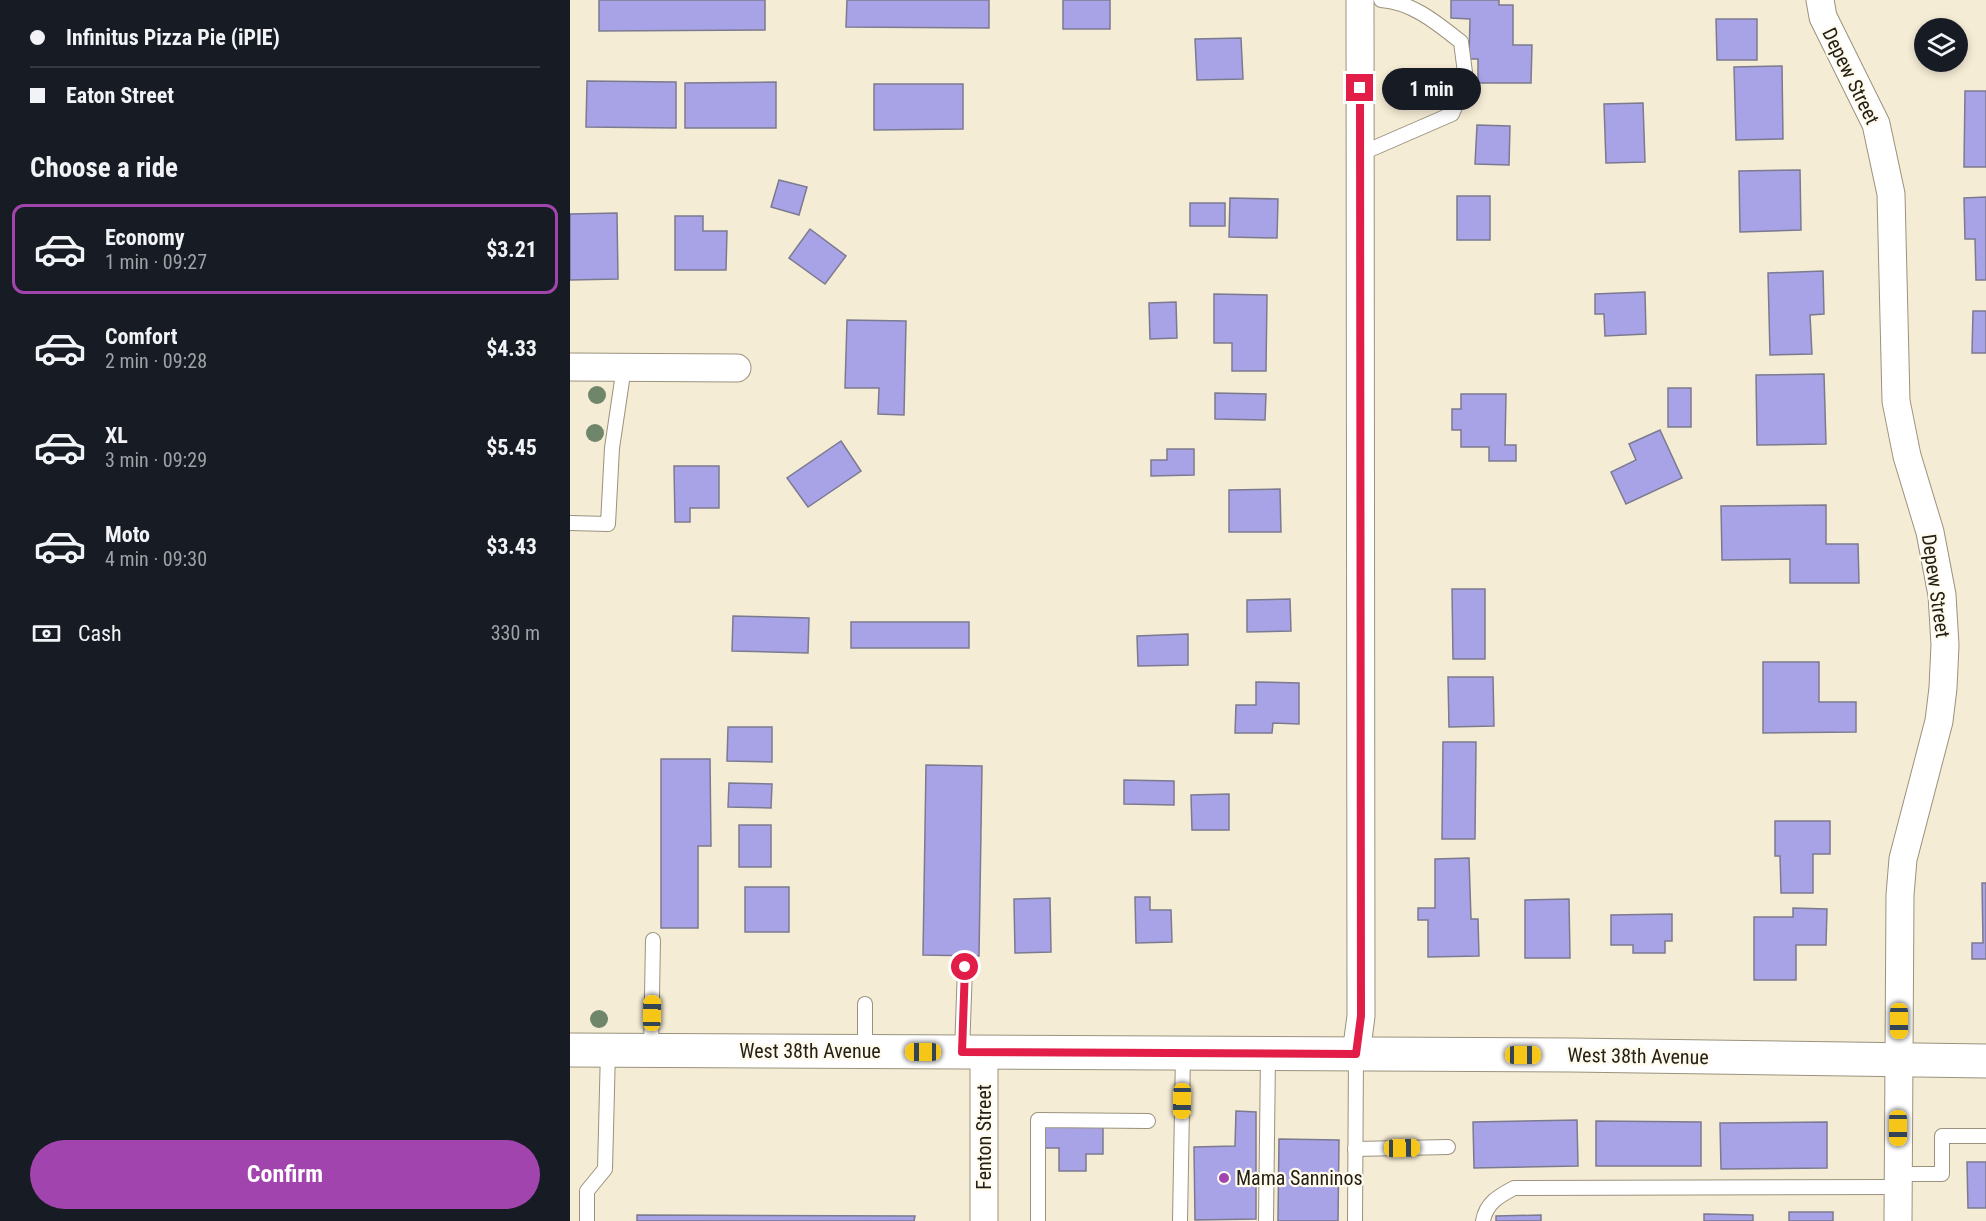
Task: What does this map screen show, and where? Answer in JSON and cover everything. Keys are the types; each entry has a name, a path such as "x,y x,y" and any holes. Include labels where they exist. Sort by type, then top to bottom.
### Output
{"main road":[{"name":"West 38th Avenue","path":"570,1050 1356,1054 1986,1061"}],"street":[{"path":"1356,1054 1361,1016 1360,0"},
{"name":"Depew Street","path":"1820,0 1822,17 1876,124 1891,194 1896,401 1907,456 1930,531 1943,605 1945,645 1939,721 1903,859 1900,895 1898,1221"},
{"path":"570,367 737,368"},
{"name":"Fenton Street","path":"973,1052 984,1221"}],"lane":[{"path":"1360,154 1452,114 1466,80 1461,42 1430,18 1393,1 1381,0"},
{"path":"570,523 608,524 612,448 624,367"},
{"path":"651,1051 653,940"},
{"path":"965,967 973,1052"},
{"path":"865,1004 865,1052"},
{"path":"587,1221 587,1191 605,1169 608,1050"},
{"path":"1180,1221 1183,1053"},
{"path":"1266,1221 1268,1054"},
{"path":"1355,1221 1356,1054"},
{"path":"1038,1221 1038,1120 1148,1121"},
{"path":"1483,1221 1485,1212 1497,1197 1514,1188 1898,1180 1942,1174 1942,1136 1986,1136"},
{"path":"1355,1149 1448,1147"}],"building":[{"path":"599,0 765,0 765,30 599,31"},
{"path":"847,0 989,0 989,28 846,27"},
{"path":"1063,0 1110,0 1110,29 1063,29"},
{"path":"1451,0 1499,0 1499,5 1513,5 1513,45 1532,45 1531,83 1478,83 1478,59 1469,59 1470,19 1451,18"},
{"path":"1716,19 1757,19 1757,60 1717,60"},
{"path":"1241,38 1243,79 1197,80 1195,39"},
{"path":"1782,66 1783,139 1736,140 1734,67"},
{"path":"587,81 676,82 676,128 586,127"},
{"path":"776,82 776,128 685,128 685,83"},
{"path":"874,84 963,84 963,129 874,130"},
{"path":"1965,91 1986,91 1986,167 1964,167"},
{"path":"1643,103 1645,162 1606,163 1604,104"},
{"path":"1477,125 1510,126 1509,165 1475,164"},
{"path":"1800,170 1801,230 1740,232 1739,171"},
{"path":"779,180 807,187 799,215 771,207"},
{"path":"1457,196 1490,196 1490,240 1457,240"},
{"path":"1986,197 1986,280 1976,280 1975,239 1965,239 1964,198"},
{"path":"1230,198 1278,199 1277,238 1229,237"},
{"path":"1190,203 1225,203 1225,226 1190,226"},
{"path":"617,213 618,279 570,280 570,214"},
{"path":"675,216 703,216 703,231 727,231 726,270 675,270"},
{"path":"810,229 846,256 825,284 789,258"},
{"path":"1823,271 1824,314 1810,315 1812,354 1770,355 1768,273"},
{"path":"1645,292 1646,334 1605,336 1604,314 1595,314 1595,294"},
{"path":"1214,294 1267,295 1266,371 1232,371 1232,343 1214,343"},
{"path":"1176,302 1177,338 1150,339 1149,303"},
{"path":"1973,311 1986,311 1986,353 1972,353"},
{"path":"847,320 906,321 904,415 878,414 879,388 845,388"},
{"path":"1824,374 1826,444 1757,445 1756,375"},
{"path":"1668,388 1691,388 1691,427 1668,427"},
{"path":"1215,393 1266,394 1265,420 1215,419"},
{"path":"1461,394 1506,394 1505,445 1516,445 1516,461 1489,461 1489,447 1461,447 1461,430 1452,430 1452,409 1461,409"},
{"path":"1660,430 1682,478 1626,504 1611,472 1636,460 1629,444"},
{"path":"841,441 861,471 808,507 787,478"},
{"path":"1167,449 1194,449 1194,475 1151,476 1151,460 1167,460"},
{"path":"674,466 719,466 719,508 690,508 690,522 675,522"},
{"path":"1280,489 1281,532 1229,532 1229,490"},
{"path":"1826,505 1826,544 1858,544 1859,583 1790,583 1790,559 1722,560 1721,506"},
{"path":"1452,589 1485,589 1485,659 1453,659"},
{"path":"1290,599 1291,631 1247,632 1247,600"},
{"path":"733,616 809,618 808,653 732,651"},
{"path":"851,622 969,622 969,648 851,648"},
{"path":"1188,634 1188,665 1138,666 1137,636"},
{"path":"1763,662 1819,662 1819,702 1856,702 1856,732 1763,733"},
{"path":"1448,677 1493,677 1494,726 1449,727"},
{"path":"1256,682 1299,683 1299,724 1273,723 1272,733 1235,733 1236,705 1256,705"},
{"path":"728,727 772,727 772,762 727,761"},
{"path":"1443,742 1476,742 1475,839 1442,839"},
{"path":"661,759 710,759 711,846 698,846 698,928 661,928"},
{"path":"926,765 982,766 979,956 923,955"},
{"path":"1124,780 1174,781 1174,805 1124,804"},
{"path":"729,783 772,784 771,808 728,807"},
{"path":"1229,794 1229,830 1192,830 1191,795"},
{"path":"1775,821 1830,821 1830,854 1813,854 1813,893 1781,893 1780,856 1775,856"},
{"path":"739,825 771,825 771,867 739,867"},
{"path":"1469,858 1471,919 1478,919 1479,956 1428,957 1428,920 1418,920 1418,908 1435,908 1435,859"},
{"path":"1982,883 1986,883 1986,959 1972,959 1972,943 1983,943"},
{"path":"745,887 789,887 789,932 745,932"},
{"path":"1135,897 1150,897 1150,910 1171,910 1172,942 1136,943"},
{"path":"1050,898 1051,952 1015,953 1014,899"},
{"path":"1569,899 1570,958 1525,958 1525,900"},
{"path":"1793,908 1827,909 1826,945 1796,945 1796,980 1754,980 1754,917 1793,917"},
{"path":"1672,914 1672,941 1665,941 1665,953 1633,953 1633,945 1611,945 1611,915"},
{"path":"1236,1111 1256,1112 1256,1219 1195,1220 1194,1147 1235,1146"},
{"path":"1577,1120 1578,1166 1474,1168 1473,1122"},
{"path":"1596,1121 1701,1122 1701,1166 1596,1166"},
{"path":"1827,1122 1827,1168 1721,1169 1720,1123"},
{"path":"1042,1127 1103,1127 1103,1154 1086,1154 1086,1171 1059,1171 1059,1148 1041,1148"},
{"path":"1279,1139 1339,1140 1338,1221 1278,1221"},
{"path":"1967,1162 1986,1162 1986,1208 1968,1208"},
{"path":"1789,1212 1833,1212 1833,1221 1789,1221"},
{"path":"1704,1214 1753,1215 1753,1221 1704,1221"},
{"path":"637,1215 915,1216 914,1221 637,1221"},
{"path":"1541,1215 1541,1221 1496,1221 1496,1216"}],"place":[{"name":"Mama Sanninos","path":"1224,1178"}],"route":[{"path":"965,967 962,1052 1356,1054 1361,1016 1360,88"}]}
